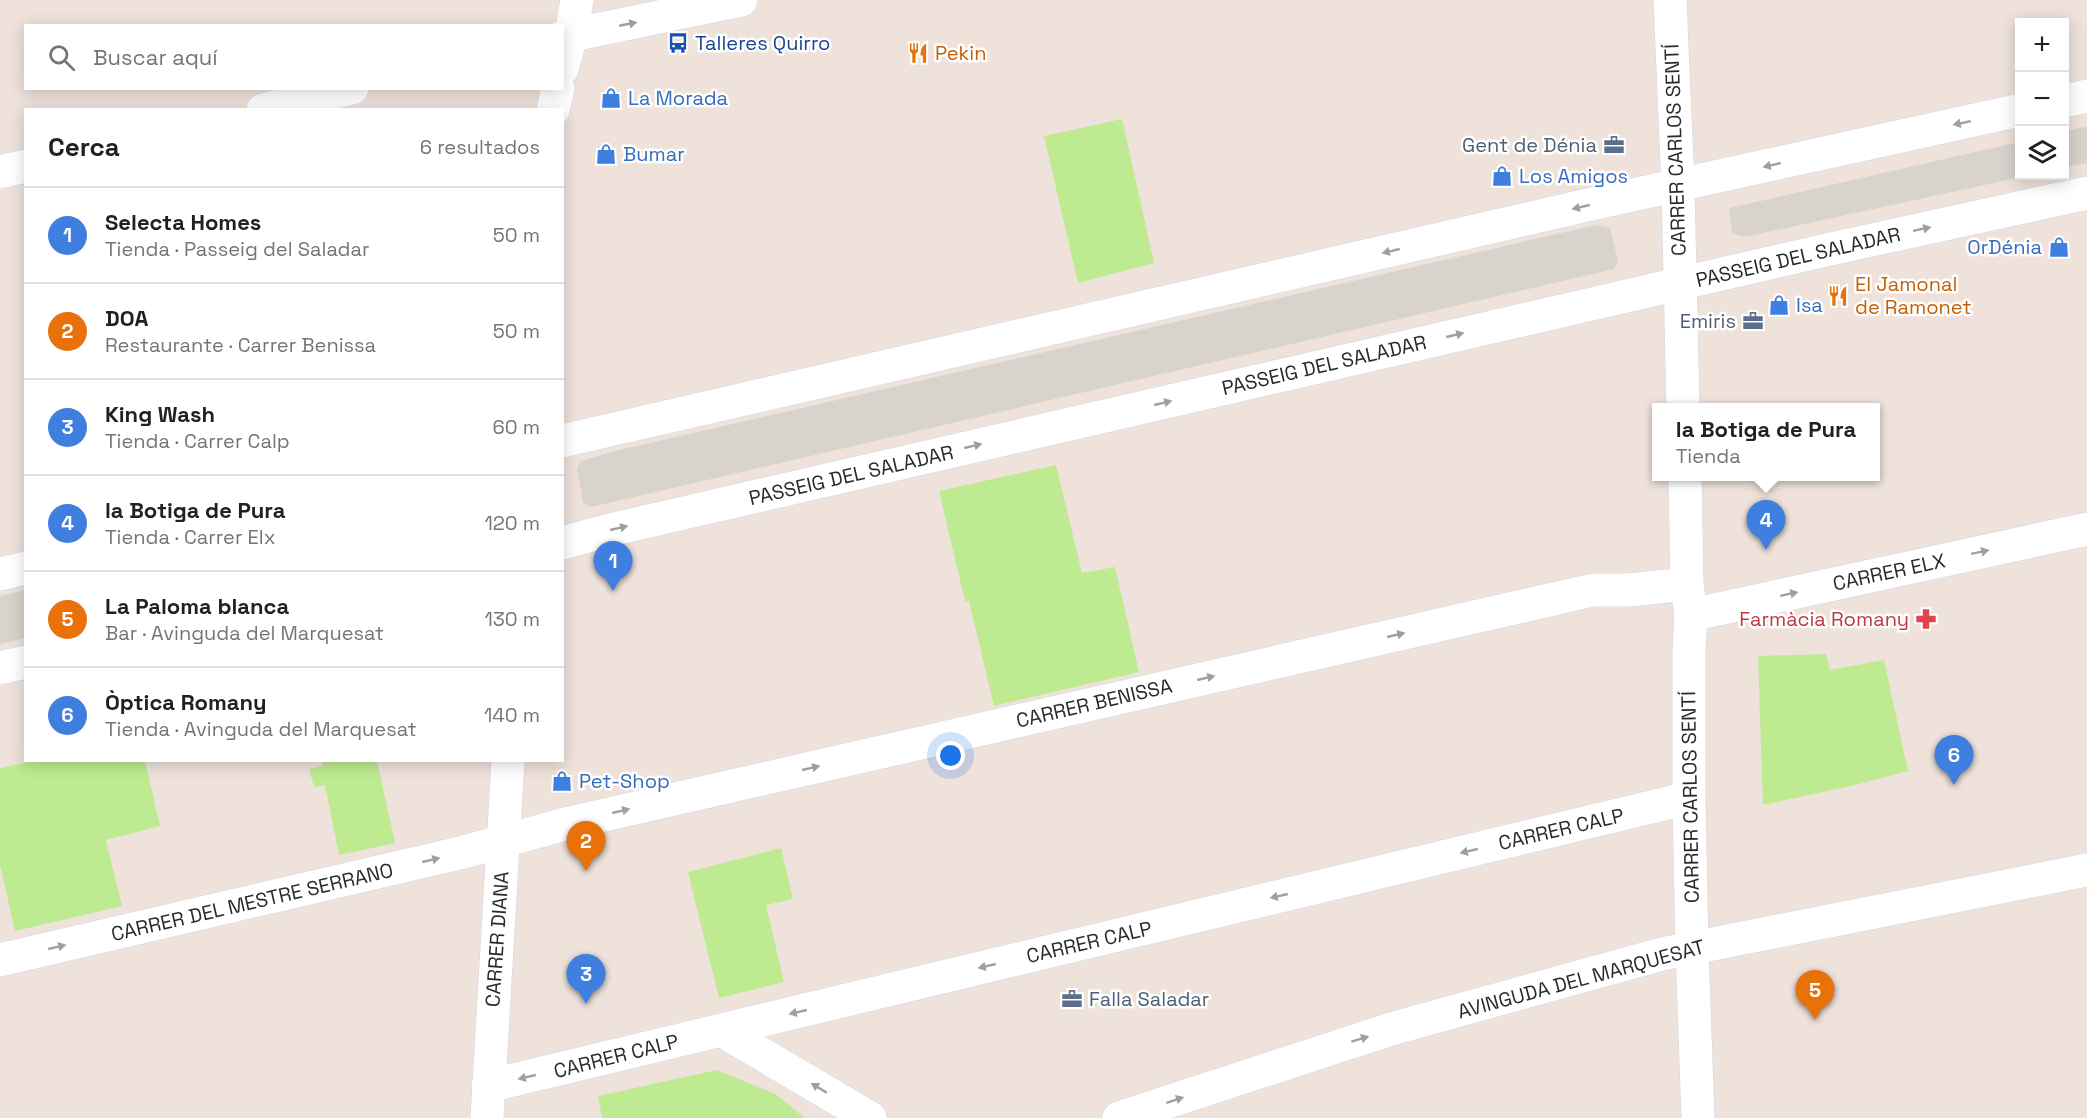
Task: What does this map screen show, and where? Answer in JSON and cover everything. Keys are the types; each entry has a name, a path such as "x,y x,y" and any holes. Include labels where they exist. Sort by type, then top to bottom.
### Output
{"street":[{"path":"564,56 577,0"},
{"path":"567,36 741,0"},
{"name":"CARRER CARLOS SENTÍ","path":"1670,0 1678,187 1683,403"},
{"path":"270,108 344,90"},
{"path":"553,108 558,90"},
{"path":"2069,99 2087,96"},
{"path":"564,441 1596,203 1678,187 2015,111"},
{"path":"0,172 24,166"},
{"name":"PASSEIG DEL SALADAR","path":"564,542 621,527 1835,248 2087,193"},
{"name":"CARRER CARLOS SENTÍ","path":"1685,481 1689,599 1692,949 1698,1118"},
{"name":"CARRER ELX","path":"1689,599 2087,528"},
{"path":"0,574 24,568"},
{"name":"CARRER BENISSA","path":"503,841 576,821 1593,590 1629,590 1689,599"},
{"path":"0,668 24,663"},
{"name":"CARRER DIANA","path":"487,1118 508,762"},
{"name":"CARRER CALP","path":"488,1086 1689,798"},
{"name":"CARRER DEL MESTRE SERRANO","path":"0,960 503,841"},
{"name":"AVINGUDA DEL MARQUESAT","path":"1119,1118 1381,1032 1662,954 2087,870"},
{"path":"721,1030 870,1118"}],"green space":[{"path":"1122,119 1154,263 1078,283 1044,136"},
{"path":"1056,465 1082,573 1115,567 1139,672 994,706 969,601 965,601 939,491"},
{"path":"1826,654 1830,670 1884,660 1908,771 1763,805 1758,656"},
{"path":"28,762 145,762 160,826 106,840 122,906 15,931 0,865 0,768"},
{"path":"322,762 377,762 395,843 339,855 325,785 314,787 309,769 323,766"},
{"path":"781,848 793,899 766,905 784,982 719,998 688,872"},
{"path":"717,1070 775,1094 805,1118 602,1118 598,1096"}],"shaded area":[{"path":"2087,126 2087,163 2069,166 2069,131"},
{"path":"2015,143 2015,178 1749,236 1740,236 1732,232 1730,208"},
{"path":"1596,225 1610,228 1618,261 1614,269 591,507 583,503 577,469 581,461 611,452"},
{"path":"24,590 24,638 0,644 0,596"}],"place":[{"name":"Talleres Quirro","path":"678,43"},
{"name":"Pekin","path":"918,53"},
{"name":"La Morada","path":"611,98"},
{"name":"Gent de Dénia","path":"1614,145"},
{"name":"Bumar","path":"606,154"},
{"name":"Los Amigos","path":"1502,176"},
{"name":"OrDénia","path":"2059,247"},
{"name":"El Jamonal de Ramonet","path":"1838,296"},
{"name":"Isa","path":"1779,305"},
{"name":"Emiris","path":"1753,321"},
{"name":"la Botiga de Pura","path":"1766,550"},
{"name":"Selecta Homes","path":"613,591"},
{"name":"Farmàcia Romany","path":"1926,619"},
{"name":"Pet-Shop","path":"562,781"},
{"name":"Òptica Romany","path":"1954,785"},
{"name":"DOA","path":"586,871"},
{"name":"Falla Saladar","path":"1072,999"},
{"name":"King Wash","path":"586,1004"},
{"name":"La Paloma blanca","path":"1815,1020"}]}
